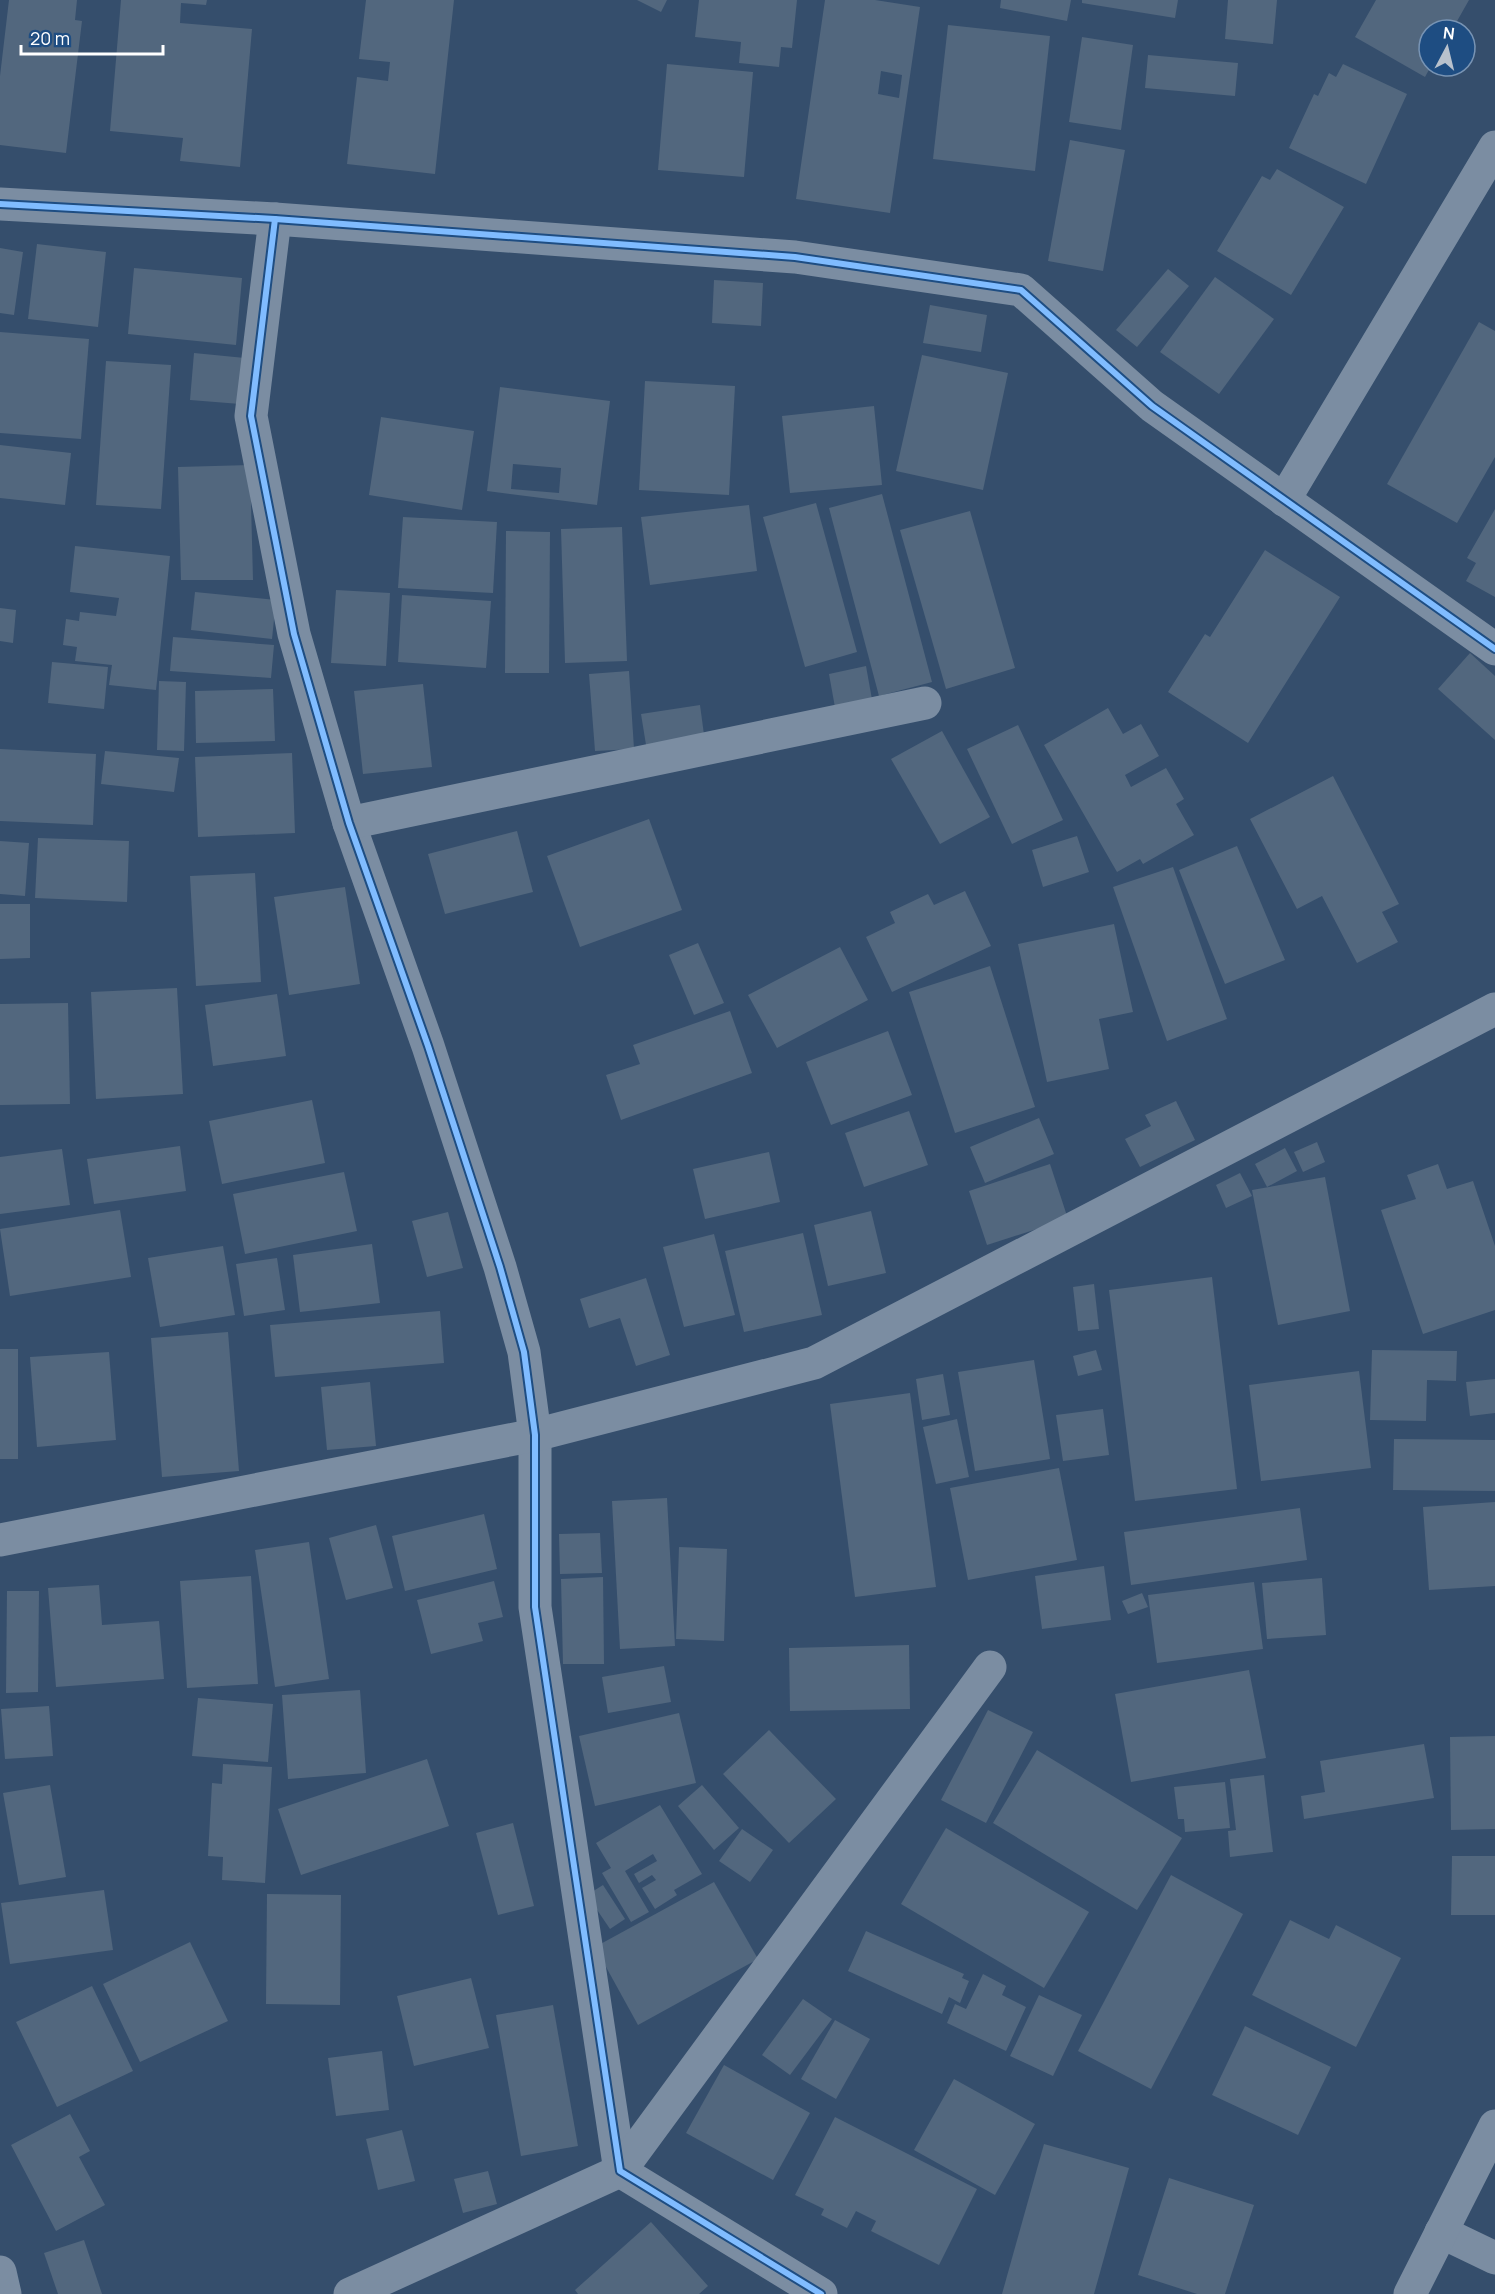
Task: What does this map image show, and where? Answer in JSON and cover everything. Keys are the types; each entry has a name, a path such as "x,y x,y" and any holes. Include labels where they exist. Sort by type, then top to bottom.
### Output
{"street":[{"path":"1284,500 1495,147"},
{"path":"0,204 275,219 795,257 1021,290 1152,406 1495,649"},
{"path":"275,219 251,416 294,634 349,823 428,1046 500,1267 524,1352 535,1435 535,1607 620,2172"},
{"path":"349,823 925,703"},
{"path":"0,1540 535,1435 814,1363 1495,1009"},
{"path":"350,2294 620,2172 990,1667"},
{"path":"1410,2294 1495,2126"},
{"path":"620,2172 821,2294"},
{"path":"1441,2232 1495,2259"},
{"path":"0,2272 5,2294"}],"building":[{"path":"9,0 77,0 75,20 82,21 66,153 0,145 0,76"},
{"path":"121,0 207,0 206,5 181,3 180,23 252,29 240,167 180,161 183,138 110,131"},
{"path":"366,0 454,0 435,174 347,164 357,77 388,81 390,62 359,59"},
{"path":"637,0 667,0 661,12"},
{"path":"699,0 797,0 792,48 781,47 779,67 739,63 741,42 695,37"},
{"path":"825,0 875,0 920,7 890,213 796,199","holes":["881,71 902,75 899,98 878,94"]},
{"path":"1001,0 1071,0 1067,21 1000,8"},
{"path":"1082,0 1178,0 1175,18 1082,3"},
{"path":"1228,0 1277,0 1273,44 1225,39"},
{"path":"1376,0 1469,0 1459,18 1417,18 1417,72 1355,37"},
{"path":"948,25 1050,36 1035,171 933,159"},
{"path":"1082,37 1133,45 1121,130 1069,122"},
{"path":"1148,55 1238,63 1235,96 1145,88"},
{"path":"667,64 753,72 744,177 658,170"},
{"path":"1343,64 1407,94 1366,184 1289,148 1314,94 1318,96 1329,73 1336,77"},
{"path":"1070,140 1125,150 1103,271 1048,261"},
{"path":"1277,169 1344,207 1291,295 1217,251 1262,176 1270,180"},
{"path":"37,244 106,252 98,327 28,319"},
{"path":"0,248 23,252 14,315 0,313"},
{"path":"134,268 242,278 236,345 128,334"},
{"path":"1168,269 1189,286 1137,347 1116,330"},
{"path":"1215,277 1274,319 1219,394 1160,352"},
{"path":"714,280 763,283 761,326 712,323"},
{"path":"930,305 987,315 981,352 923,343"},
{"path":"1479,322 1495,331 1495,457 1457,523 1387,484"},
{"path":"0,332 89,339 81,439 0,433"},
{"path":"194,353 245,358 240,404 190,400"},
{"path":"922,355 1008,373 983,490 896,471"},
{"path":"106,361 171,365 161,509 96,505"},
{"path":"645,381 735,386 729,495 639,490"},
{"path":"500,387 610,401 597,505 487,491","holes":["513,464 561,468 559,493 511,489"]},
{"path":"874,406 882,485 790,493 782,416"},
{"path":"381,417 474,431 462,510 369,495"},
{"path":"0,445 71,453 65,505 0,498"},
{"path":"250,465 253,580 181,580 178,467"},
{"path":"882,494 932,682 879,696 829,508"},
{"path":"816,503 857,652 805,667 763,517"},
{"path":"749,505 757,571 650,585 641,517"},
{"path":"1495,509 1495,597 1466,581 1476,563 1467,558"},
{"path":"970,511 1015,668 946,689 900,530"},
{"path":"403,517 497,522 493,593 398,588"},
{"path":"622,527 627,661 565,663 561,529"},
{"path":"506,531 550,532 549,673 505,673"},
{"path":"75,546 170,556 156,690 109,685 112,665 75,661 77,647 63,645 66,619 79,621 80,612 116,616 119,598 70,592"},
{"path":"1265,550 1340,597 1248,743 1168,692 1205,634 1210,637"},
{"path":"336,590 390,593 386,666 331,663"},
{"path":"195,592 276,600 272,639 191,630"},
{"path":"402,595 491,601 486,668 398,662"},
{"path":"0,608 16,610 13,643 0,641"},
{"path":"173,637 274,645 271,678 170,671"},
{"path":"1470,653 1495,676 1495,740 1438,689"},
{"path":"52,662 108,667 104,709 48,703"},
{"path":"866,666 873,705 836,713 829,674"},
{"path":"629,671 634,749 595,751 589,674"},
{"path":"159,681 186,682 184,751 157,750"},
{"path":"423,684 432,767 363,774 354,691"},
{"path":"273,689 275,741 196,743 195,691"},
{"path":"700,705 705,742 647,751 641,714"},
{"path":"1108,708 1123,734 1141,724 1159,756 1125,775 1131,787 1166,768 1184,799 1176,804 1194,835 1143,864 1140,859 1117,872 1044,745"},
{"path":"1018,725 1063,820 1012,844 967,749"},
{"path":"942,731 990,817 940,844 891,759"},
{"path":"0,749 96,754 93,825 0,821"},
{"path":"105,751 179,758 174,792 101,784"},
{"path":"292,753 295,833 198,837 195,757"},
{"path":"1333,776 1399,904 1382,912 1398,942 1357,963 1322,896 1297,909 1250,819"},
{"path":"649,819 682,910 580,947 547,856"},
{"path":"517,831 533,892 445,914 428,854"},
{"path":"1077,836 1089,872 1043,887 1032,850"},
{"path":"38,838 129,841 127,902 35,898"},
{"path":"0,841 29,843 25,896 0,894"},
{"path":"1237,846 1285,960 1225,984 1179,870"},
{"path":"1173,867 1227,1019 1167,1041 1113,887"},
{"path":"255,873 261,982 196,986 190,876"},
{"path":"345,887 360,984 289,995 274,897"},
{"path":"965,891 991,946 892,992 866,937 895,923 890,912 928,894 934,905"},
{"path":"0,904 30,904 30,958 0,959"},
{"path":"1114,924 1133,1012 1099,1019 1109,1069 1047,1082 1018,944"},
{"path":"698,943 724,1003 694,1015 669,955"},
{"path":"840,947 868,1000 777,1048 748,995"},
{"path":"990,966 1035,1107 955,1133 909,992"},
{"path":"177,988 183,1094 96,1099 91,992"},
{"path":"277,994 286,1056 213,1066 205,1005"},
{"path":"68,1003 70,1104 0,1105 0,1004"},
{"path":"730,1011 752,1073 621,1120 606,1075 640,1064 633,1045"},
{"path":"888,1031 912,1095 831,1125 806,1062"},
{"path":"312,1100 325,1163 222,1184 209,1121"},
{"path":"1176,1101 1195,1140 1140,1167 1125,1139 1151,1126 1145,1115"},
{"path":"909,1111 928,1165 864,1187 845,1133"},
{"path":"1039,1118 1054,1154 985,1183 970,1147"},
{"path":"1317,1142 1325,1162 1303,1172 1294,1152"},
{"path":"180,1146 186,1191 94,1204 87,1159"},
{"path":"1285,1148 1297,1171 1267,1187 1255,1164"},
{"path":"62,1149 70,1205 0,1214 0,1157"},
{"path":"769,1152 780,1202 705,1219 693,1169"},
{"path":"1050,1164 1068,1219 987,1245 969,1191"},
{"path":"1438,1164 1447,1189 1473,1181 1495,1246 1495,1310 1423,1334 1381,1210 1416,1199 1407,1175"},
{"path":"344,1172 357,1231 245,1254 233,1194"},
{"path":"1240,1173 1252,1196 1226,1208 1216,1185"},
{"path":"1325,1177 1350,1311 1278,1325 1252,1190"},
{"path":"120,1210 131,1277 10,1296 0,1229"},
{"path":"871,1211 886,1273 828,1286 814,1225"},
{"path":"448,1212 463,1268 427,1277 412,1221"},
{"path":"803,1233 822,1315 744,1332 725,1251"},
{"path":"714,1234 735,1315 684,1327 663,1247"},
{"path":"372,1244 380,1303 300,1312 293,1255"},
{"path":"223,1246 235,1315 160,1327 148,1258"},
{"path":"277,1258 285,1310 244,1316 236,1264"},
{"path":"1212,1277 1237,1489 1135,1501 1109,1290"},
{"path":"646,1278 670,1355 636,1366 620,1318 589,1328 580,1299"},
{"path":"1094,1284 1099,1329 1078,1331 1073,1287"},
{"path":"440,1311 444,1363 275,1377 270,1325"},
{"path":"228,1332 239,1471 162,1477 151,1338"},
{"path":"0,1349 18,1349 18,1459 0,1459"},
{"path":"1096,1350 1102,1370 1078,1376 1073,1356"},
{"path":"1372,1350 1457,1351 1456,1381 1427,1380 1426,1421 1370,1420"},
{"path":"109,1352 116,1440 37,1447 30,1357"},
{"path":"1034,1360 1050,1459 975,1471 958,1372"},
{"path":"1359,1371 1371,1468 1261,1481 1249,1385"},
{"path":"943,1374 950,1415 922,1420 916,1379"},
{"path":"1495,1379 1495,1413 1470,1416 1466,1382"},
{"path":"370,1382 376,1446 327,1450 321,1387"},
{"path":"910,1393 936,1587 855,1597 830,1404"},
{"path":"1103,1409 1109,1455 1063,1461 1056,1415"},
{"path":"957,1419 969,1477 936,1484 923,1427"},
{"path":"1394,1439 1495,1440 1495,1491 1393,1490"},
{"path":"1059,1468 1077,1560 968,1580 950,1488"},
{"path":"667,1498 675,1646 620,1649 612,1501"},
{"path":"1495,1502 1495,1586 1429,1590 1423,1507"},
{"path":"1300,1508 1307,1560 1131,1585 1124,1532"},
{"path":"484,1514 497,1569 405,1591 392,1536"},
{"path":"376,1525 393,1588 346,1600 329,1538"},
{"path":"600,1533 602,1573 560,1574 559,1534"},
{"path":"309,1542 329,1679 275,1687 255,1550"},
{"path":"679,1547 727,1549 724,1641 676,1639"},
{"path":"1104,1566 1111,1620 1042,1629 1035,1576"},
{"path":"251,1576 258,1684 187,1688 180,1581"},
{"path":"603,1577 604,1664 563,1664 561,1579"},
{"path":"1322,1578 1326,1635 1267,1639 1262,1583"},
{"path":"494,1581 503,1617 478,1623 483,1641 431,1654 417,1600"},
{"path":"1254,1582 1263,1649 1157,1663 1148,1595"},
{"path":"99,1585 102,1625 159,1621 164,1679 56,1687 48,1588"},
{"path":"7,1591 39,1591 38,1692 6,1693"},
{"path":"1142,1593 1148,1607 1128,1614 1122,1601"},
{"path":"909,1645 910,1709 790,1711 789,1648"},
{"path":"664,1666 671,1702 608,1713 602,1677"},
{"path":"1249,1670 1266,1758 1131,1782 1115,1694"},
{"path":"360,1690 366,1773 288,1779 282,1695"},
{"path":"198,1698 273,1704 268,1762 192,1756"},
{"path":"49,1706 53,1756 5,1759 1,1709"},
{"path":"988,1710 1033,1732 986,1823 941,1800"},
{"path":"679,1713 696,1783 595,1806 579,1736"},
{"path":"769,1730 836,1799 789,1843 723,1774"},
{"path":"1495,1736 1495,1829 1451,1830 1450,1737"},
{"path":"1424,1744 1434,1798 1304,1819 1301,1796 1325,1792 1320,1761"},
{"path":"1037,1750 1182,1838 1137,1910 993,1823"},
{"path":"427,1759 449,1826 301,1875 278,1809"},
{"path":"223,1764 272,1767 265,1883 222,1880 223,1857 208,1856 212,1783 222,1784"},
{"path":"1264,1775 1273,1852 1230,1857 1228,1831 1236,1830 1230,1779"},
{"path":"1225,1782 1230,1828 1185,1832 1184,1819 1178,1819 1174,1787"},
{"path":"50,1785 66,1877 19,1885 3,1793"},
{"path":"702,1785 739,1828 714,1850 678,1806"},
{"path":"660,1805 702,1874 674,1890 677,1895 655,1909 642,1888 656,1880 652,1875 639,1883 634,1874 657,1861 653,1854 625,1871 649,1912 631,1922 602,1873 611,1868 596,1843"},
{"path":"513,1823 534,1906 498,1915 476,1833"},
{"path":"946,1828 1089,1912 1044,1988 901,1904"},
{"path":"742,1829 773,1850 750,1882 719,1861"},
{"path":"1452,1856 1495,1856 1495,1915 1451,1915"},
{"path":"1171,1875 1243,1914 1151,2089 1078,2051"},
{"path":"714,1882 758,1959 638,2025 595,1947"},
{"path":"603,1885 625,1919 610,1929 587,1895"},
{"path":"104,1890 113,1950 10,1964 1,1903"},
{"path":"267,1894 341,1895 340,2005 266,2004"},
{"path":"1290,1920 1329,1939 1336,1925 1401,1958 1356,2047 1252,1995"},
{"path":"866,1931 964,1974 962,1978 969,1981 960,2003 949,1997 942,2014 848,1971"},
{"path":"190,1942 228,2021 140,2062 103,1984"},
{"path":"983,1974 1006,1986 1002,1995 1026,2007 1006,2051 947,2023 955,2004 966,2009"},
{"path":"471,1978 489,2048 414,2066 397,1996"},
{"path":"92,1986 133,2071 57,2107 16,2022"},
{"path":"1039,1995 1082,2015 1053,2076 1010,2056"},
{"path":"803,1999 832,2019 790,2075 762,2055"},
{"path":"553,2005 578,2146 521,2156 496,2015"},
{"path":"835,2020 870,2039 836,2099 801,2079"},
{"path":"1245,2026 1331,2067 1298,2135 1212,2095"},
{"path":"382,2051 389,2110 336,2116 328,2058"},
{"path":"724,2065 810,2113 773,2180 686,2133"},
{"path":"954,2079 1035,2124 995,2195 914,2150"},
{"path":"70,2114 90,2151 79,2157 105,2205 56,2231 11,2145"},
{"path":"835,2117 977,2189 939,2265 871,2231 876,2221 856,2211 847,2228 821,2215 824,2209 795,2195"},
{"path":"402,2130 415,2181 378,2190 366,2139"},
{"path":"1044,2144 1129,2168 1094,2294 1002,2294"},
{"path":"488,2171 497,2204 463,2213 454,2179"},
{"path":"1169,2178 1254,2205 1225,2294 1197,2294 1138,2275"},
{"path":"651,2222 708,2286 699,2294 578,2294 575,2290"},
{"path":"84,2240 102,2294 58,2294 44,2253"}],"cycle path":[{"path":"0,204 275,219 795,257 1021,290 1152,406 1495,649"},
{"path":"275,219 251,416 294,634 349,823 428,1046 500,1267 524,1352 535,1435 535,1607 620,2171 821,2294"}]}
